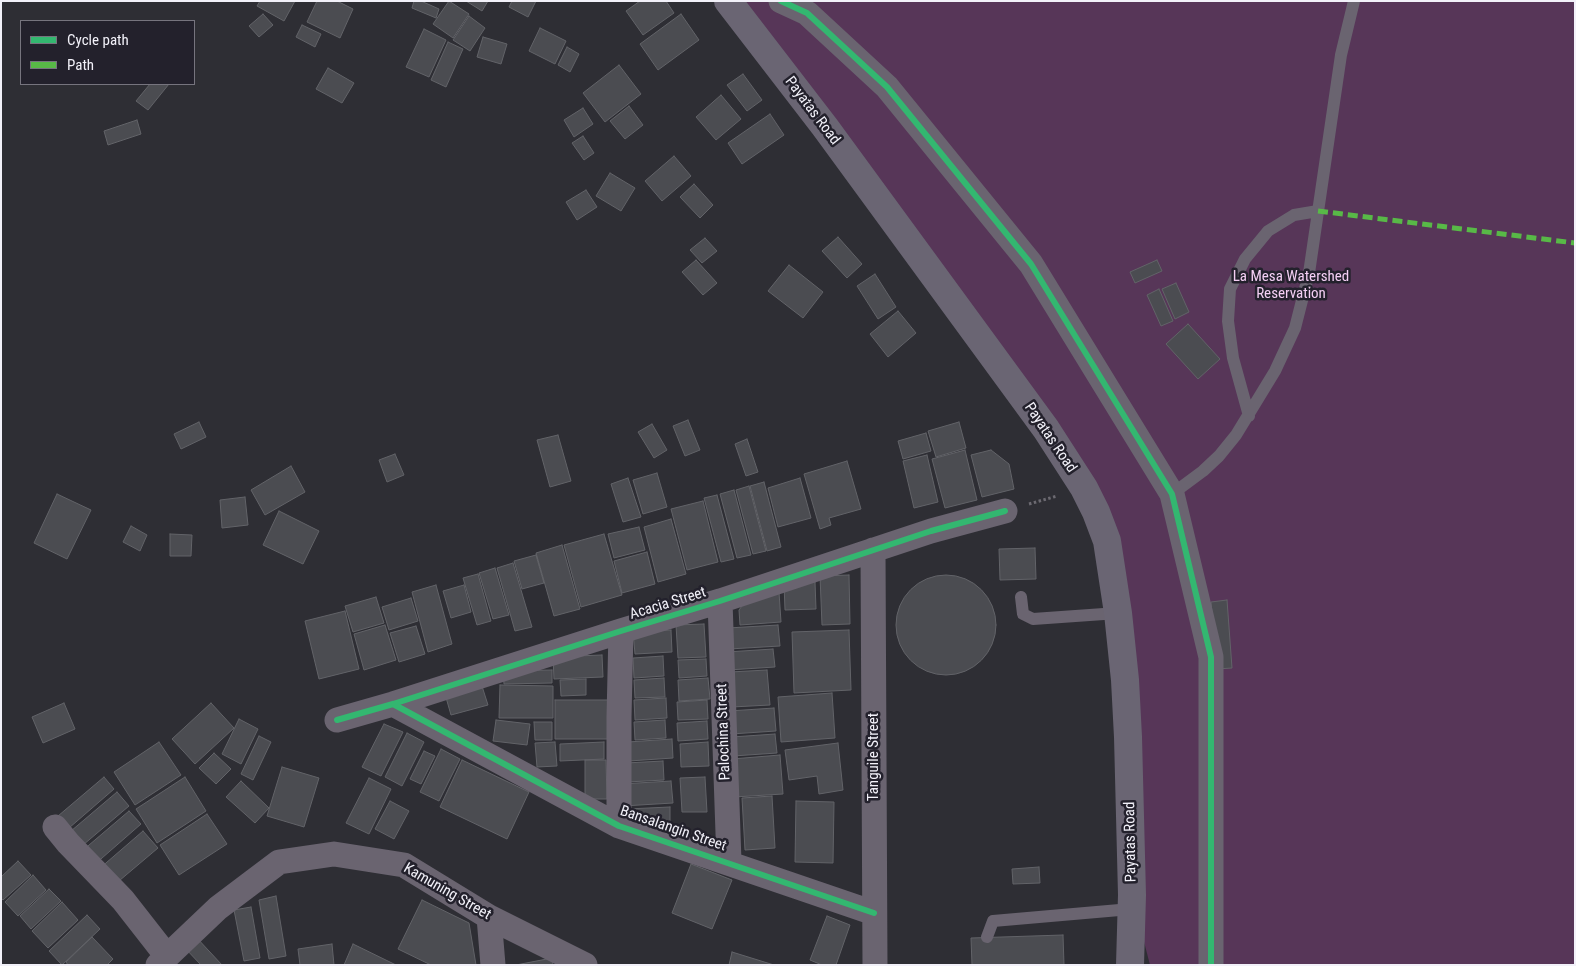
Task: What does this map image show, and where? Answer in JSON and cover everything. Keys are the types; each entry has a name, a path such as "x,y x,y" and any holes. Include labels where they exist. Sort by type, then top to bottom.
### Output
{"main road":[{"name":"Payatas Road","path":"728,1 825,127 1040,422 1084,488 1096,512 1107,541 1118,613 1125,680 1132,909 1130,965"}],"street":[{"path":"781,1 806,13 887,87 1031,264 1172,494 1211,656 1211,965"},
{"name":"Acacia Street","path":"337,720 720,601 931,531 1005,511"},
{"name":"Tanguile Street","path":"873,550 875,965"},
{"name":"Palochina Street","path":"720,601 728,862"},
{"path":"619,826 621,631"},
{"name":"Bansalangin Street","path":"393,704 619,826 874,913"},
{"path":"55,827 123,900 162,960"},
{"name":"Kamuning Street","path":"162,960 218,908 280,862 334,854 404,865 489,917 585,965"},
{"path":"489,917 493,965"}],"lane":[{"path":"1172,494 1203,471 1219,456 1249,416 1275,371 1295,328 1309,273 1341,55 1354,1"},
{"path":"1249,416 1233,358 1228,321 1230,289 1245,259 1268,230 1294,215 1318,211"},
{"path":"1021,597 1023,614 1033,618 1118,613"},
{"path":"987,938 993,921 1132,909"}],"path":[{"path":"1005,511 1084,488"}],"green space":[{"name":"La Mesa Watershed Reservation","path":"725,1 1575,1 1575,965 1150,965 1132,895 1096,512"}],"building":[{"path":"260,1 295,1 284,21 257,6"},
{"path":"317,1 337,1 353,9 340,38 307,22"},
{"path":"414,1 421,1 439,9 436,18 412,8"},
{"path":"449,1 469,14 453,38 433,24"},
{"path":"466,1 488,1 482,11"},
{"path":"512,1 536,1 528,17 509,7"},
{"path":"640,1 666,1 674,13 643,35 626,11"},
{"path":"263,14 273,25 259,37 249,26"},
{"path":"681,14 699,40 658,70 640,44"},
{"path":"469,16 485,28 470,51 453,40"},
{"path":"302,25 321,34 315,47 296,37"},
{"path":"540,28 566,41 555,64 529,51"},
{"path":"424,29 446,40 429,77 406,67"},
{"path":"483,37 507,44 501,64 477,57"},
{"path":"448,42 463,49 446,87 431,80"},
{"path":"567,47 579,54 570,72 558,65"},
{"path":"619,65 641,94 605,122 583,93"},
{"path":"328,68 354,83 342,103 316,89"},
{"path":"743,74 762,100 747,111 727,85"},
{"path":"149,85 168,85 148,110 136,101"},
{"path":"721,95 741,119 716,140 696,117"},
{"path":"629,106 643,125 625,139 610,121"},
{"path":"583,108 593,124 574,137 564,120"},
{"path":"770,114 784,135 742,164 728,143"},
{"path":"137,120 141,134 108,145 104,131"},
{"path":"583,136 594,153 584,160 572,143"},
{"path":"674,156 691,176 662,201 645,181"},
{"path":"610,173 635,188 621,211 596,196"},
{"path":"694,184 713,205 700,218 680,197"},
{"path":"586,190 597,207 577,220 566,202"},
{"path":"838,237 862,264 847,278 822,251"},
{"path":"705,238 717,251 702,263 690,250"},
{"path":"696,260 717,283 703,295 682,272"},
{"path":"1157,260 1162,271 1135,283 1130,272"},
{"path":"789,265 823,292 803,318 768,291"},
{"path":"875,274 896,307 878,319 857,286"},
{"path":"1176,283 1189,312 1175,319 1162,289"},
{"path":"1159,289 1173,321 1161,326 1147,295"},
{"path":"898,311 916,333 888,357 870,334"},
{"path":"1188,324 1220,359 1198,379 1166,344"},
{"path":"688,420 700,450 685,456 673,426"},
{"path":"199,422 206,437 181,449 174,434"},
{"path":"959,422 966,448 936,457 928,431"},
{"path":"652,424 667,450 654,458 638,432"},
{"path":"926,433 931,451 903,459 898,441"},
{"path":"558,435 571,481 550,487 537,440"},
{"path":"747,439 758,472 746,476 735,444"},
{"path":"965,450 977,500 945,508 932,459"},
{"path":"991,450 1009,464 1014,489 982,497 971,455"},
{"path":"395,454 404,475 387,482 379,460"},
{"path":"927,455 938,502 914,508 903,461"},
{"path":"847,461 861,509 829,518 831,525 820,529 804,474"},
{"path":"291,466 305,492 265,515 251,490"},
{"path":"657,473 667,507 643,514 633,480"},
{"path":"628,478 641,517 623,522 611,484"},
{"path":"800,478 811,518 778,527 768,488"},
{"path":"764,482 781,547 767,551 750,486"},
{"path":"749,486 766,551 753,554 736,490"},
{"path":"734,490 751,555 737,558 720,494"},
{"path":"57,494 91,510 67,559 34,543"},
{"path":"717,495 734,559 721,562 704,498"},
{"path":"245,497 248,525 222,528 220,500"},
{"path":"703,501 718,562 687,570 671,509"},
{"path":"279,511 319,531 303,564 263,545"},
{"path":"671,519 686,574 658,582 644,527"},
{"path":"131,526 147,535 140,551 123,542"},
{"path":"639,527 645,550 614,558 608,534"},
{"path":"170,534 192,535 191,556 170,556"},
{"path":"604,534 622,595 581,607 564,545"},
{"path":"562,545 580,609 554,616 536,553"},
{"path":"1035,548 1036,579 1000,580 999,549"},
{"path":"647,552 655,584 622,593 614,561"},
{"path":"536,555 544,583 522,589 514,561"},
{"path":"513,563 532,627 515,631 497,568"},
{"path":"495,568 509,615 493,619 479,573"},
{"path":"478,574 491,621 477,625 463,578"},
{"path":"849,575 850,624 822,625 820,576"},
{"path":"946,575 965,578 982,589 993,606 996,625 993,644 982,661 965,672 946,675 927,672 910,661 899,644 896,625 899,606 910,589 927,578"},
{"path":"815,582 816,609 785,610 784,584"},
{"path":"436,585 452,644 428,652 412,592"},
{"path":"464,585 471,612 451,618 443,591"},
{"path":"779,592 781,622 740,625 739,610 748,598"},
{"path":"376,597 384,623 353,632 345,606"},
{"path":"411,598 418,621 389,630 382,607"},
{"path":"1227,600 1232,668 1217,669 1211,602"},
{"path":"345,611 359,669 319,679 305,621"},
{"path":"704,624 706,657 678,658 676,625"},
{"path":"385,625 396,660 364,670 354,634"},
{"path":"778,625 780,646 729,649 728,628"},
{"path":"416,626 425,654 399,662 390,633"},
{"path":"671,630 672,652 635,654 633,632"},
{"path":"849,630 851,690 794,693 792,632"},
{"path":"773,649 775,667 728,670 727,652"},
{"path":"602,655 603,677 554,679 553,657"},
{"path":"663,656 664,676 634,678 633,658"},
{"path":"706,659 707,676 679,678 678,660"},
{"path":"552,670 552,683 504,684 503,671"},
{"path":"767,670 770,705 732,707 730,672"},
{"path":"664,678 665,697 635,698 634,680"},
{"path":"708,678 710,699 679,701 678,680"},
{"path":"586,679 586,695 561,696 560,680"},
{"path":"481,683 488,705 451,715 445,694"},
{"path":"500,685 553,686 553,718 499,718"},
{"path":"832,693 835,738 781,742 778,697"},
{"path":"666,698 667,718 635,720 634,700"},
{"path":"555,700 610,700 610,739 555,739"},
{"path":"707,700 708,719 678,720 677,702"},
{"path":"64,703 75,729 43,743 32,717"},
{"path":"211,703 234,728 195,764 172,739"},
{"path":"774,708 776,731 731,734 729,711"},
{"path":"239,719 258,729 241,764 222,754"},
{"path":"496,720 530,724 527,745 493,741"},
{"path":"665,720 666,738 635,740 634,722"},
{"path":"707,721 708,739 678,741 677,723"},
{"path":"534,722 552,722 552,740 535,740"},
{"path":"384,724 403,732 381,776 362,767"},
{"path":"407,733 424,742 402,786 385,777"},
{"path":"775,734 777,753 733,756 732,737"},
{"path":"259,736 271,742 253,780 241,774"},
{"path":"672,739 673,758 629,761 628,742"},
{"path":"159,742 181,775 135,805 114,772"},
{"path":"555,742 557,766 537,767 535,743"},
{"path":"604,742 604,759 560,761 560,744"},
{"path":"708,742 709,766 681,767 680,744"},
{"path":"838,743 843,790 819,794 817,776 789,780 785,750"},
{"path":"441,749 460,759 439,801 420,792"},
{"path":"424,751 435,756 421,784 410,779"},
{"path":"214,753 231,769 216,784 199,768"},
{"path":"780,755 783,794 734,797 732,759"},
{"path":"462,760 529,792 507,839 440,807"},
{"path":"585,760 606,760 607,799 585,799"},
{"path":"663,761 664,780 627,782 626,763"},
{"path":"282,767 319,778 304,827 267,816"},
{"path":"104,777 114,789 69,828 58,816"},
{"path":"185,777 206,811 157,843 136,809"},
{"path":"705,777 707,812 682,812 680,778"},
{"path":"369,778 391,789 369,834 346,823"},
{"path":"241,781 269,808 255,823 226,797"},
{"path":"671,781 673,803 623,806 621,784"},
{"path":"117,792 129,806 83,845 71,831"},
{"path":"772,796 775,848 745,850 742,798"},
{"path":"390,801 409,811 394,839 375,829"},
{"path":"796,801 834,802 833,863 795,862"},
{"path":"670,807 670,821 627,823 627,809"},
{"path":"129,811 141,824 94,865 82,851"},
{"path":"207,814 227,844 179,875 160,845"},
{"path":"143,831 158,848 113,886 99,869"},
{"path":"18,861 31,875 3,900 1,898 1,877"},
{"path":"691,864 732,880 712,929 672,913"},
{"path":"1039,867 1040,883 1013,884 1012,869"},
{"path":"33,875 46,890 18,916 5,902"},
{"path":"49,889 61,901 31,929 20,916"},
{"path":"276,896 286,956 269,959 259,900"},
{"path":"422,900 469,923 476,965 431,965 398,949"},
{"path":"62,902 78,920 48,948 32,931"},
{"path":"251,907 260,958 244,961 234,910"},
{"path":"87,915 100,929 62,965 49,951"},
{"path":"827,916 850,925 836,965 822,965 810,960"},
{"path":"1063,935 1064,965 972,965 971,938"},
{"path":"92,937 113,959 107,965 68,965 66,962"},
{"path":"196,937 222,965 201,965 184,947"},
{"path":"332,944 334,965 300,965 298,949"},
{"path":"353,944 396,965 344,965"},
{"path":"732,952 774,965 729,965"},
{"path":"552,958 553,965 516,965"}],"marked path":[{"path":"1318,211 1575,243"}],"cycle path":[{"path":"781,1 807,13 887,87 1031,264 1172,494 1211,657 1211,965"},
{"path":"337,720 720,601 931,531 1005,511"},
{"path":"393,704 619,826 874,913"}]}
